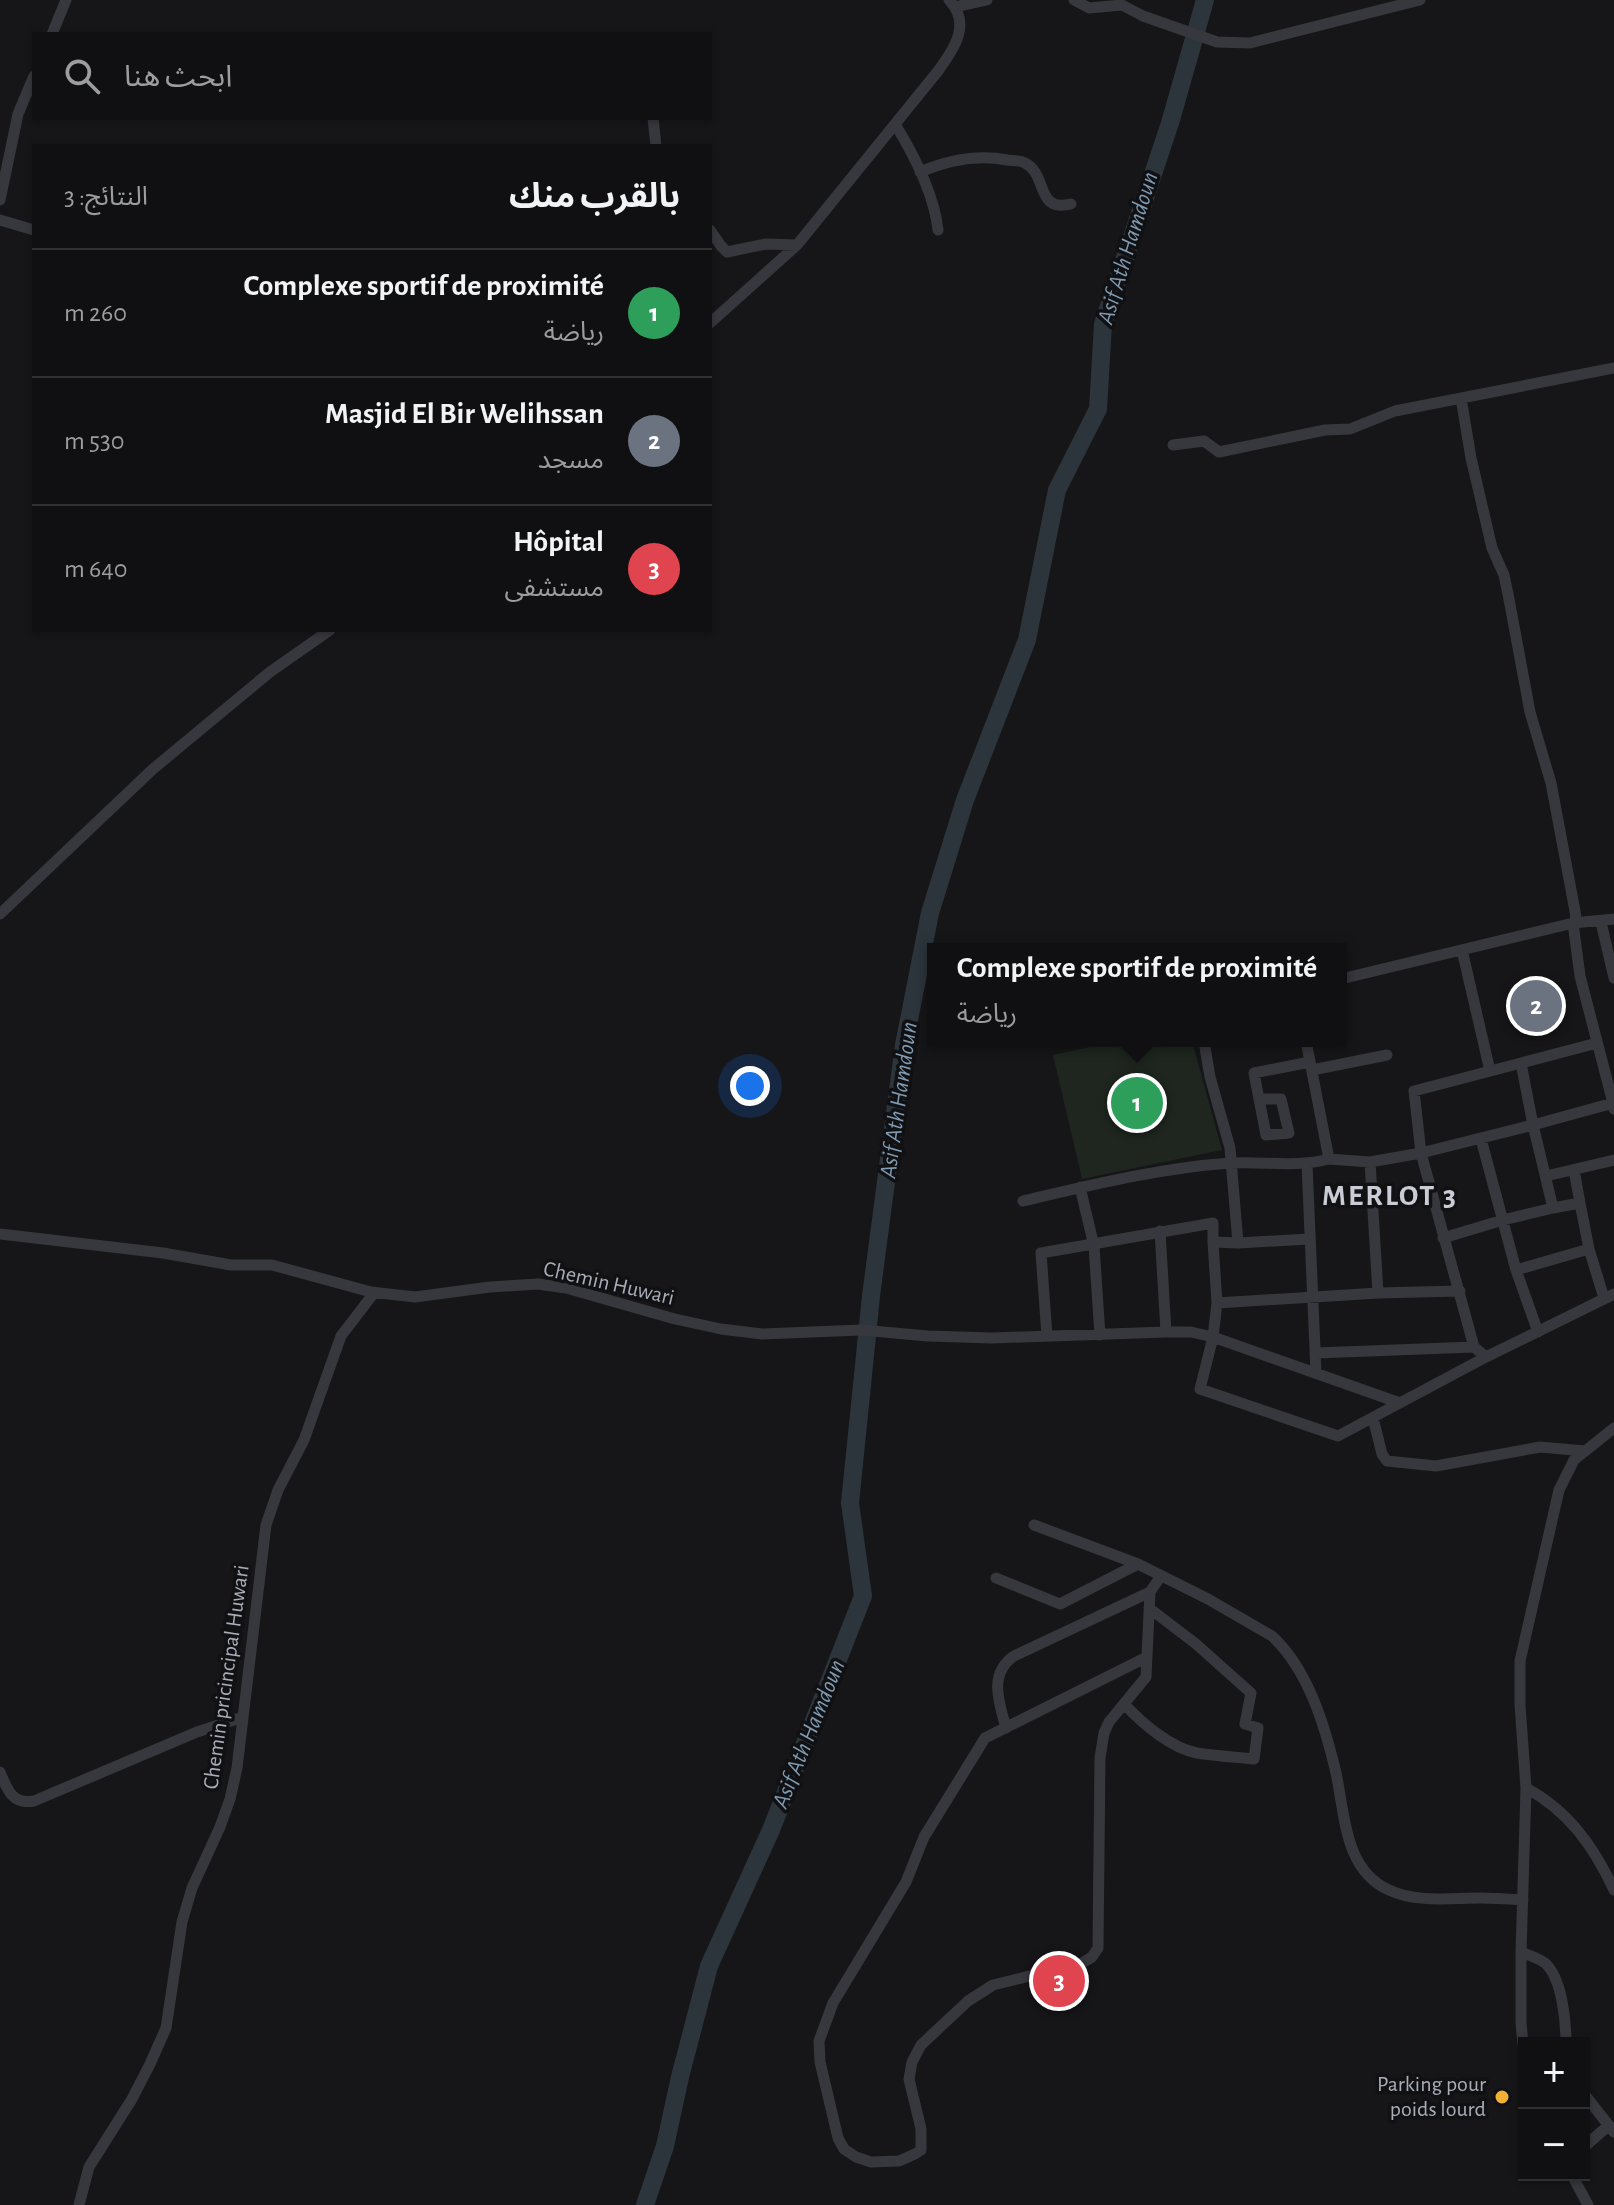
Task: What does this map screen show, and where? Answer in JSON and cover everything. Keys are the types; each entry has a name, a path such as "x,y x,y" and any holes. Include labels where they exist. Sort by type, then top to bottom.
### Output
{"street":[{"path":"53,32 66,0"},
{"path":"712,321 797,245 956,46 961,23 952,3 987,0"},
{"path":"1074,0 1089,8 1122,5 1143,16 1217,42 1250,43 1420,0"},
{"path":"0,200 18,114 32,81"},
{"path":"653,120 656,144"},
{"path":"895,124 920,172 938,230"},
{"path":"920,172 942,163 984,157 1023,162 1036,171 1045,197 1050,202 1061,206 1071,204"},
{"path":"0,220 32,229"},
{"path":"712,233 727,252 766,244 797,245"},
{"path":"1173,445 1204,441 1219,452 1325,430 1350,429 1395,411 1614,368"},
{"path":"1023,1201 1147,1173 1232,1163 1307,1164 1329,1159 1370,1162 1421,1153 1614,1106 1580,976 1573,923 1575,911 1551,783 1530,712 1506,585 1492,548 1461,398"},
{"path":"0,914 153,769 270,672 327,632"},
{"path":"1347,978 1573,923 1614,919"},
{"path":"1601,922 1614,978"},
{"path":"1462,950 1490,1071"},
{"path":"1486,1357 1474,1347 1443,1238 1421,1153 1414,1091 1597,1043"},
{"path":"1205,1047 1230,1148 1238,1243"},
{"path":"1307,1047 1329,1159"},
{"path":"1259,1099 1254,1073 1387,1055"},
{"path":"1521,1063 1553,1208"},
{"path":"1481,1139 1516,1270 1538,1332"},
{"path":"1546,1176 1614,1160"},
{"path":"1370,1162 1378,1293"},
{"path":"1307,1164 1316,1373"},
{"path":"1047,1336 1041,1253 1213,1223 1217,1303 1213,1337 1200,1389 1338,1436 1609,1296 1589,1249 1574,1170"},
{"path":"1080,1187 1094,1246 1100,1335"},
{"path":"1443,1238 1503,1220 1580,1203"},
{"path":"1160,1231 1166,1332"},
{"name":"Chemin Huwari","path":"0,1234 163,1253 231,1265 272,1265 374,1293 415,1297 538,1284 566,1288 675,1319 762,1334 861,1330 960,1337 1191,1332 1400,1403"},
{"path":"1213,1242 1309,1239"},
{"path":"1516,1270 1589,1249"},
{"path":"1217,1303 1460,1291"},
{"name":"Chemin pricincipal Huwari","path":"79,2205 89,2167 132,2099 166,2028 182,1922 192,1888 230,1799 237,1768 270,1509 304,1440 341,1336 374,1293"},
{"path":"1316,1353 1474,1347"},
{"path":"1373,1418 1382,1454 1387,1461 1436,1466 1540,1447 1585,1451"},
{"path":"1522,2037 1521,1952 1526,1788 1520,1661 1559,1490 1574,1460 1614,1428"},
{"path":"1034,1525 1138,1564 1272,1636 1292,1657 1315,1703 1328,1740 1350,1841 1361,1868 1374,1882 1409,1896 1523,1900"},
{"path":"996,1578 1060,1604 1138,1564"},
{"path":"1006,1728 998,1696 999,1671 1005,1663 1150,1592 1161,1576"},
{"path":"1147,1657 985,1738 924,1837 906,1882 833,2003 819,2041 820,2062 838,2138 844,2149 856,2157 871,2162 899,2161 921,2150 921,2129 909,2079 912,2062 921,2045 968,2001 993,1985 1082,1963 1092,1957 1098,1948 1100,1758 1109,1722 1146,1677 1147,1657 1149,1608 1150,1592"},
{"path":"1125,1705 1161,1736 1194,1752 1254,1759 1258,1728 1245,1724 1251,1693 1196,1644 1149,1608"},
{"path":"0,1772 13,1798 20,1802 34,1801 197,1732 243,1717"},
{"path":"1526,1788 1549,1801 1580,1831 1614,1890"},
{"path":"1521,1952 1546,1964 1556,1980 1566,2037"},
{"path":"1590,2102 1611,2129 1590,2143"},
{"path":"1575,2181 1588,2205"}],"shaded area":[{"path":"1090,1047 1194,1047 1222,1150 1082,1179 1053,1055"}],"waterway":[{"name":"Asif Ath Hamdoun","path":"645,2205 665,2146 709,1966 771,1830 863,1596 850,1503 871,1296 904,1045 930,913 965,800 1027,640 1057,490 1098,409 1103,324 1170,123 1205,0"}],"place":[{"name":"Masjid El Bir Welihssan","path":"1536,1006"},
{"name":"Complexe sportif de proximité","path":"1137,1103"},
{"name":"Hôpital","path":"1059,1981"},
{"name":"Parking pour poids lourd","path":"1502,2097"}],"district":[{"name":"MERLOT 3","path":"1390,1196"}]}
